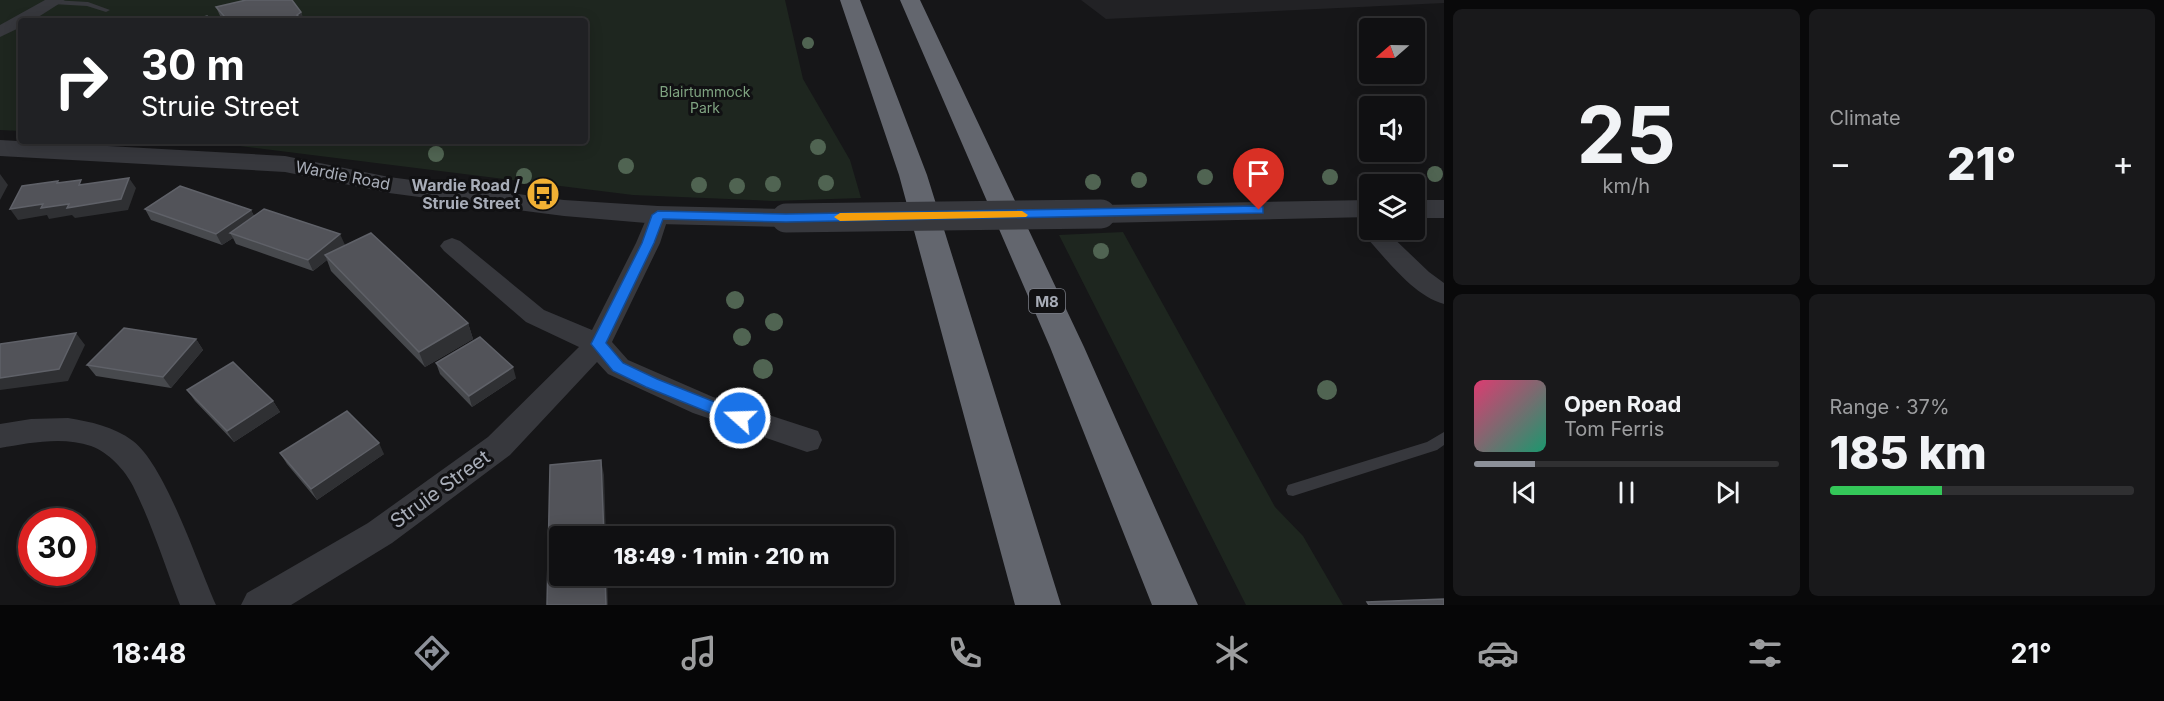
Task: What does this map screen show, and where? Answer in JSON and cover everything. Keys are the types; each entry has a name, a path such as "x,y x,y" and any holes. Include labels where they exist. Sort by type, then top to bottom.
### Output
{"highway":[{"path":"850,0 913,175 1038,605"},
{"name":"M8","path":"910,0 1067,347 1175,605"}],"street":[{"path":"25,18 55,1"},
{"path":"0,32 18,22"},
{"name":"Wardie Road","path":"0,148 285,164 389,184 508,201 658,215 786,218 1359,208"},
{"path":"1425,209 1444,209"},
{"name":"Struie Street","path":"260,605 380,533 499,446 598,344 648,243 658,215"},
{"path":"1383,240 1420,278 1444,295"},
{"path":"452,246 535,316 598,344 618,367 651,383 740,418 807,440"},
{"path":"0,435 68,430 98,435 123,450 145,477 198,605"}],"lane":[{"path":"55,1 88,4 106,10"},
{"path":"1293,490 1432,446 1444,438"}],"shaded area":[{"path":"1081,0 1444,0 1444,3 1106,19"}],"green space":[{"name":"Blairtummock Park","path":"0,0 785,0 803,79 850,160 861,198 774,201 633,195 223,144 588,144 588,18 18,18 18,131 0,130"},
{"path":"1123,232 1275,507 1303,536 1343,605 1246,605 1059,235"}],"building":[{"path":"246,0 292,0 301,12 297,15 300,18 222,18 225,17 216,7"},
{"path":"129,178 121,199 67,208 69,204 41,208 43,204 10,209 22,186 81,180 79,185"},
{"path":"180,186 251,210 216,234 145,209"},
{"path":"264,209 340,234 308,260 230,233"},
{"path":"371,233 468,323 419,352 325,255"},
{"path":"124,328 196,339 163,377 87,365"},
{"path":"76,333 59,369 0,378 0,344"},
{"path":"480,337 513,367 469,396 436,363"},
{"path":"233,362 273,401 227,431 187,390"},
{"path":"347,411 379,443 311,489 280,453"},
{"path":"601,460 604,526 549,526 549,586 605,586 606,605 547,605 550,465"},
{"path":"1444,599 1444,605 1369,605 1367,602"}],"slow traffic":[{"path":"840,217 1022,215"}],"place":[{"name":"Wardie Road / Struie Street","path":"543,194"}],"route":[{"path":"740,418 703,405 618,367 598,344 648,243 658,215 786,218 1259,210"}]}
